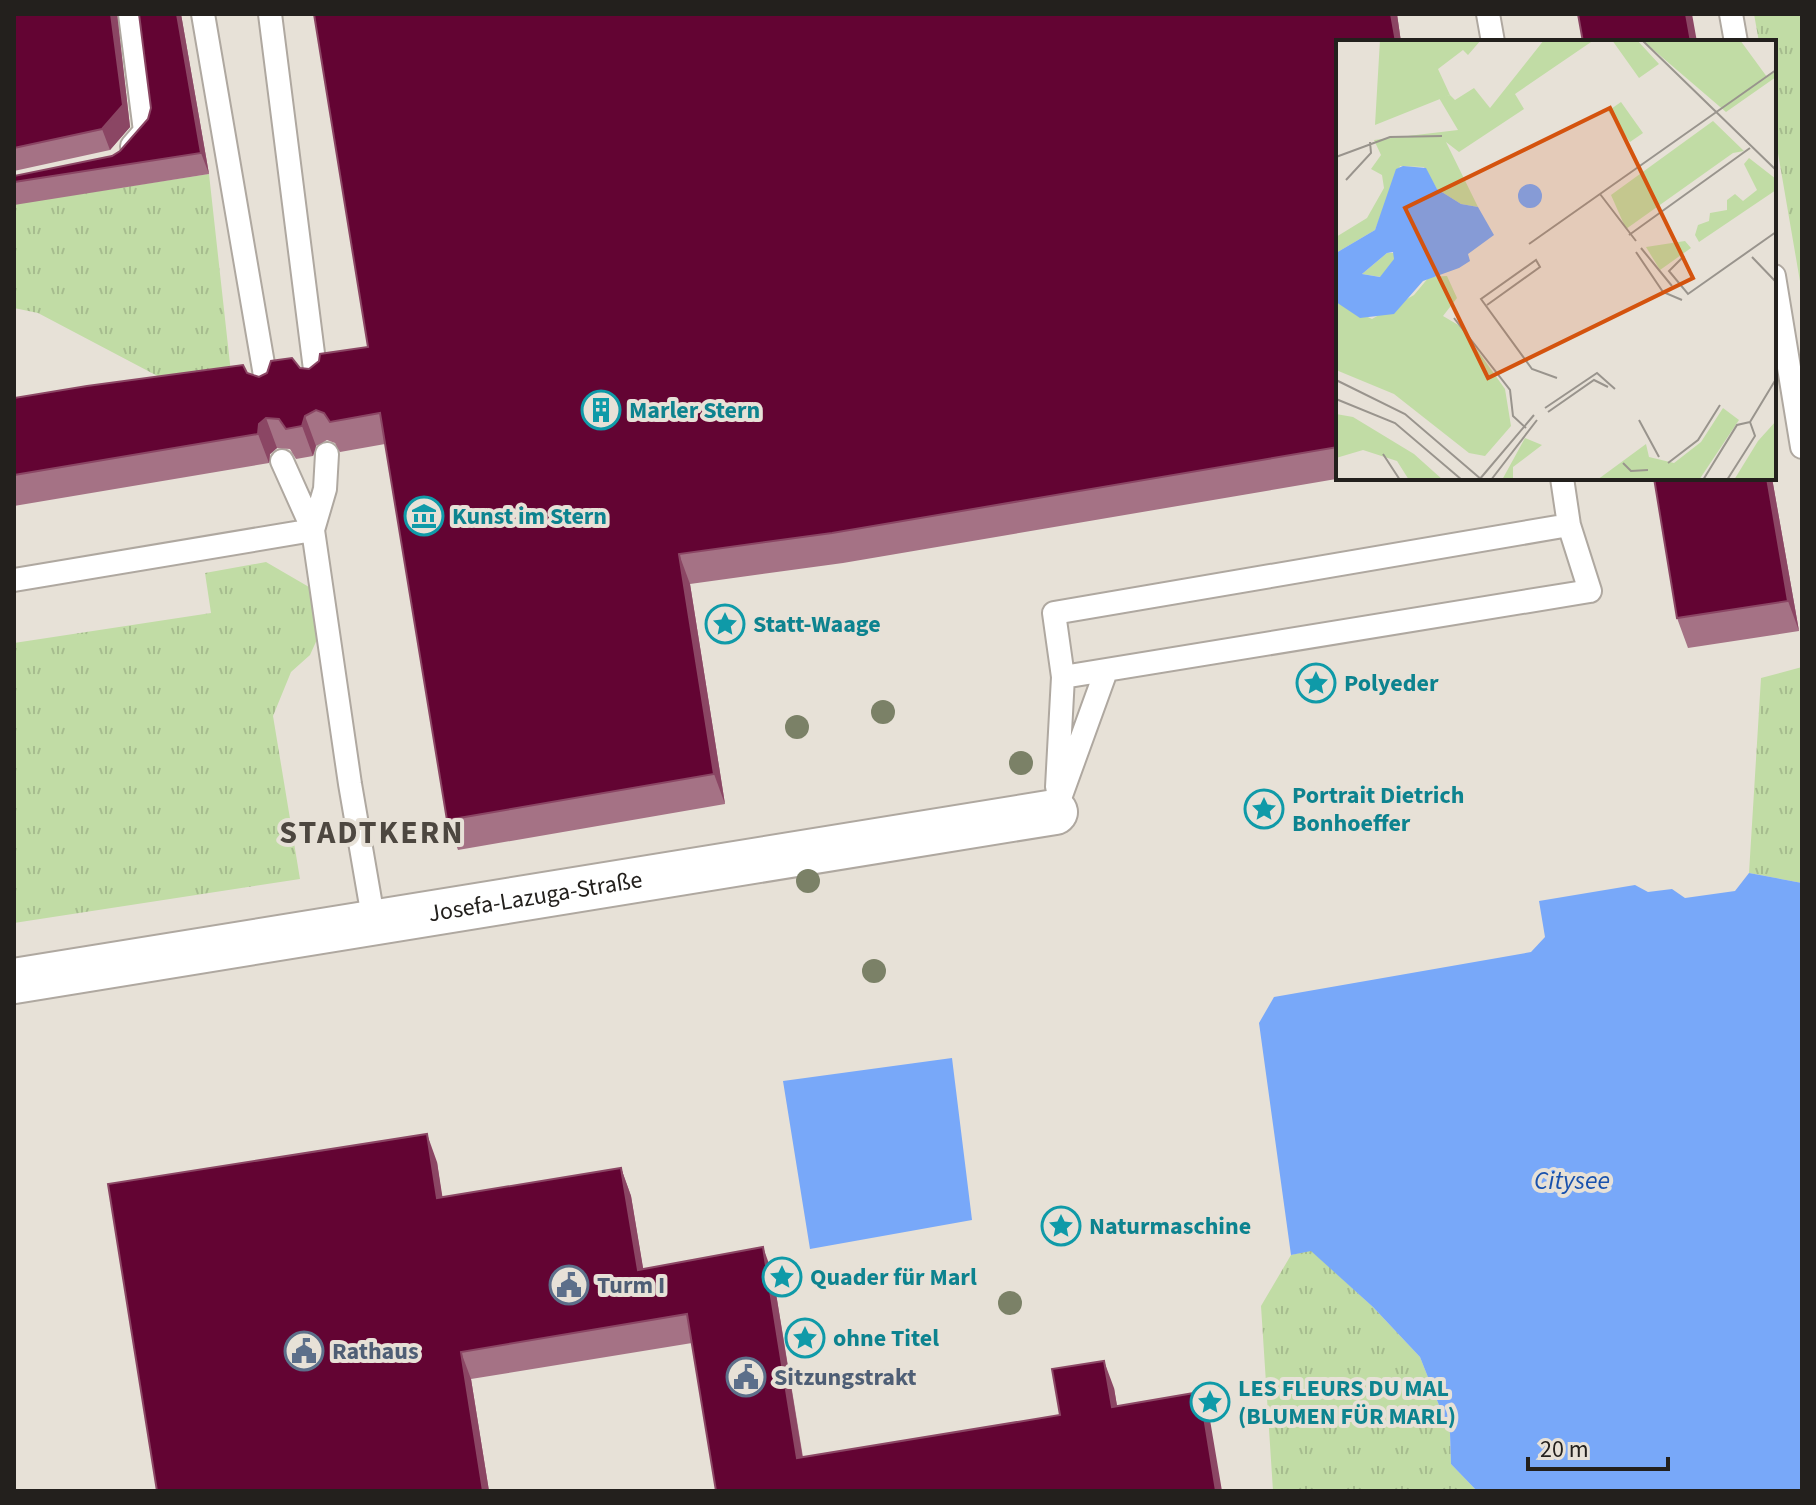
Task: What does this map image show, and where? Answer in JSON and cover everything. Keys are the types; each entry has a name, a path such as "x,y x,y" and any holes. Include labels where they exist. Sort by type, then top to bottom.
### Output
{"street":[{"name":"Josefa-Lazuga-Straße","path":"14,981 1055,812"}],"lane":[{"path":"117,163 145,131 130,14"},
{"path":"203,14 268,393"},
{"path":"270,14 317,385"},
{"path":"1488,14 1493,40"},
{"path":"1731,14 1736,40"},
{"path":"1776,288 1802,447"},
{"path":"313,530 325,489 327,454"},
{"path":"282,461 313,530 374,923"},
{"path":"1063,677 1590,591 1569,525 1562,480"},
{"path":"1055,812 1063,677 1054,613 1569,525"},
{"path":"14,580 313,530"},
{"path":"1055,812 1106,671"}],"green space":[{"path":"1754,14 1802,14 1802,293 1776,142 1776,40 1759,40"},
{"path":"209,174 232,382 167,381 38,313 14,308 14,204"},
{"path":"266,562 309,587 324,624 310,655 291,672 273,716 300,879 14,923 14,643 211,613 205,573"},
{"path":"1802,667 1802,883 1749,873 1761,678"},
{"path":"1311,1250 1373,1307 1420,1357 1450,1433 1451,1464 1477,1491 1273,1491 1261,1306 1291,1255"}],"water":[{"name":"Citysee","path":"1749,873 1802,883 1802,1491 1477,1491 1451,1464 1450,1433 1420,1357 1373,1307 1311,1251 1291,1255 1259,1023 1274,997 1531,952 1545,937 1539,901 1635,885 1648,892 1672,889 1685,898 1735,891"},
{"path":"952,1058 972,1220 810,1249 783,1081"}],"building":[{"path":"14,14 111,14 123,105 102,129 14,148"},
{"path":"139,14 177,14 201,153 14,182 14,176 112,156 148,119 151,108"},
{"path":"314,14 1391,14 1396,40 1336,40 1336,447 832,533 679,554 714,774 447,820 380,413 330,422 324,413 316,410 305,416 302,426 286,429 279,419 266,418 259,424 258,434 14,475 14,398 243,365 247,373 259,377 267,373 271,361 292,358 300,368 309,369 319,361 320,354 368,347"},
{"path":"1578,14 1686,14 1691,40 1583,40"},
{"path":"1654,480 1767,480 1788,601 1677,618"},
{"path":"427,1134 437,1198 621,1168 638,1270 763,1247 797,1458 1060,1415 1052,1369 1104,1361 1112,1407 1200,1392 1216,1491 716,1491 687,1314 461,1352 483,1491 157,1491 108,1184"}],"place":[{"name":"Marler Stern","path":"601,410"},
{"name":"Kunst im Stern","path":"424,516"},
{"name":"Statt-Waage","path":"725,624"},
{"name":"Polyeder","path":"1316,683"},
{"name":"Portrait Dietrich Bonhoeffer","path":"1264,809"},
{"name":"Naturmaschine","path":"1061,1226"},
{"name":"Quader für Marl","path":"782,1277"},
{"name":"Turm I","path":"569,1285"},
{"name":"ohne Titel","path":"805,1338"},
{"name":"Rathaus","path":"304,1351"},
{"name":"Sitzungstrakt","path":"746,1377"},
{"name":"LES FLEURS DU MAL (BLUMEN FÜR MARL)","path":"1210,1402"}],"district":[{"name":"STADTKERN","path":"372,832"}]}
